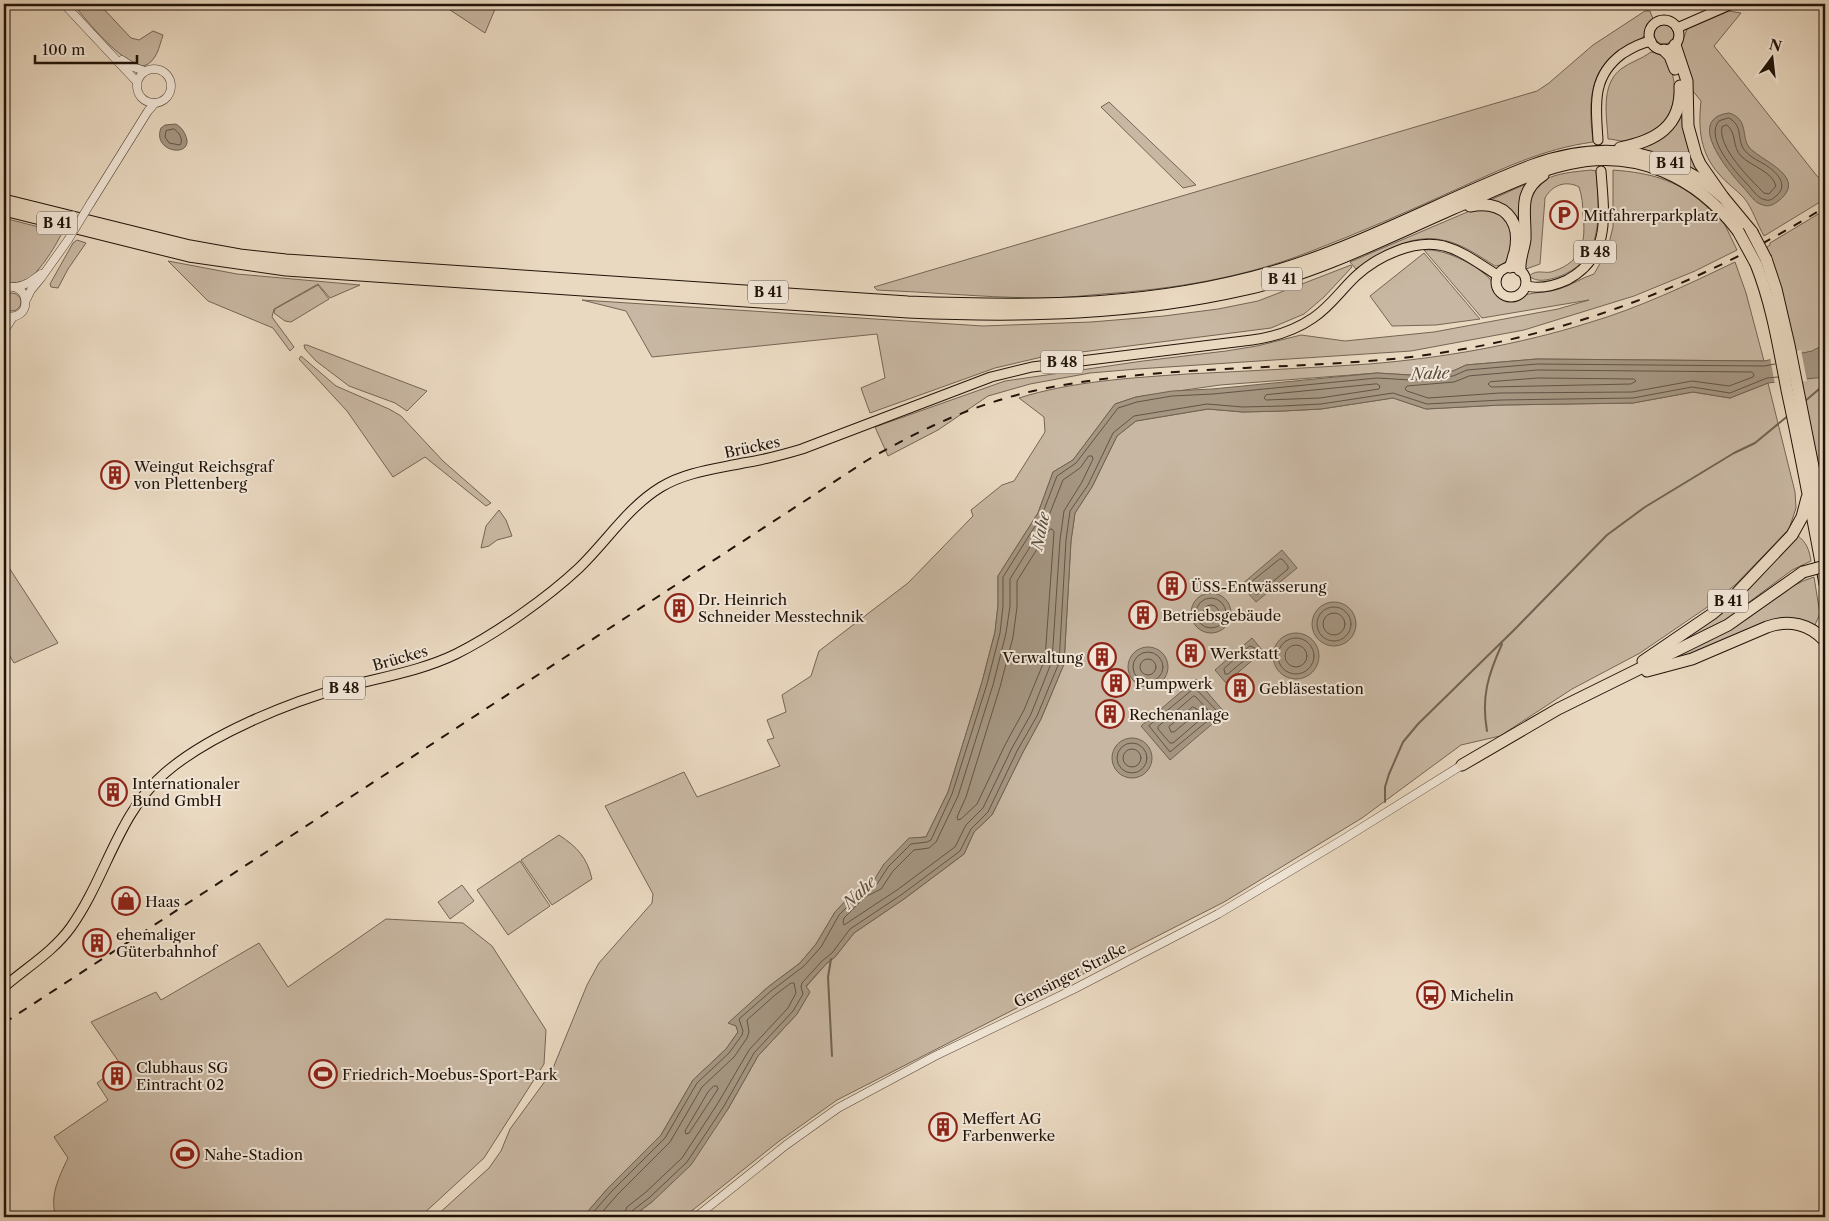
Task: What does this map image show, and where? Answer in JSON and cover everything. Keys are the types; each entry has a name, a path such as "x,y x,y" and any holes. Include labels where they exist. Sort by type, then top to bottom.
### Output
{"highway":[{"path":"1608,150 1649,140 1662,132 1672,120 1678,106 1680,85 1670,56 1670,47"},
{"path":"1670,47 1687,81 1687,116 1692,145 1700,164 1723,198"},
{"name":"B 41","path":"4,200 190,246 286,260 908,302 997,306 1046,305 1147,298 1246,279 1360,241 1545,161 1570,154 1608,150 1632,153 1666,162 1702,180 1723,198 1752,232 1761,262 1765,290 1784,346 1807,461 1825,528"},
{"name":"B 41","path":"4,210 189,256 286,270 908,312 1004,315 1092,313 1150,307 1248,289 1285,278 1351,253 1555,167 1585,161 1608,160 1632,162 1661,170 1702,193 1716,205 1761,262"},
{"path":"1515,268 1524,239 1523,208 1526,194 1536,181 1555,167"},
{"path":"1451,210 1483,204 1499,208 1508,215 1514,223 1517,239 1515,268"},
{"name":"B 41","path":"1807,461 1808,491 1825,584"},
{"name":"B 41","path":"1614,680 1712,614 1736,594 1795,531 1802,517 1808,491"},
{"name":"B 41","path":"1614,680 1728,625 1803,572 1825,566"},
{"name":"B 41","path":"1614,680 1692,659 1767,627 1780,624 1793,623 1804,626 1814,631 1825,641"},
{"path":"1462,765 1536,720 1614,680"}],"main road":[{"path":"1677,28 1732,4"},
{"path":"1660,21 1670,21 1677,28 1679,37 1670,47 1656,47 1651,40 1651,29 1660,21"},
{"path":"1598,140 1596,98 1602,78 1621,55 1635,46 1651,40"},
{"name":"B 48","path":"1498,275 1497,287 1505,296 1518,296 1526,286 1547,286 1563,282 1584,268 1594,255 1601,240 1604,224 1601,171"},
{"name":"Brückes","path":"4,987 58,943 71,928 140,800 154,783 185,758 220,738 274,712 320,694 427,666 475,644 537,602 564,581 579,568 641,502 651,493 677,478 705,470 783,454 991,378 1032,367 1277,336 1299,326 1318,314 1369,265 1410,247 1430,244 1453,249 1498,275"},
{"path":"1498,275 1503,269 1515,268 1525,277 1526,286"}],"street":[{"path":"64,4 137,82 138,91 143,99 142,111 136,130"},
{"path":"104,48 127,64 145,71 162,70 168,75 171,82 171,90 162,102 155,103 143,99"},
{"path":"137,82 145,71"},
{"path":"4,331 13,317 22,312 31,290 68,240 136,130 155,103"},
{"path":"4,288 22,286 30,282 51,264"},
{"path":"16,287 22,292 26,300"},
{"path":"4,315 13,317"},
{"name":"Gensinger Straße","path":"696,1217 786,1145 838,1108 934,1056 1074,989 1218,914 1462,765"}],"shaded area":[{"path":"73,4 99,4 131,38 139,40 153,31 163,35 155,57 144,66 125,58 105,41"},
{"path":"441,4 466,4 495,9 485,33"},
{"path":"1645,11 1650,11 1653,19 1645,34 1642,38 1620,50 1609,59 1596,79 1591,103 1593,142 1574,145 1522,161 1365,230 1284,261 1207,281 1129,292 1058,298 877,290 874,287 1537,91 1593,45"},
{"path":"1729,11 1741,13 1714,46 1817,176 1825,182 1825,199 1764,236 1747,202 1722,177 1708,158 1700,130 1701,101 1692,90 1680,48 1687,29"},
{"path":"1660,24 1668,24 1674,30 1674,38 1668,44 1660,44 1654,38 1654,30"},
{"path":"1651,52 1662,54 1670,68 1674,82 1674,97 1671,111 1664,123 1640,139 1623,141 1608,139 1606,102 1610,84 1614,76 1621,69"},
{"path":"1109,102 1196,185 1183,188 1101,107"},
{"path":"1682,108 1701,173 1677,160 1638,148"},
{"path":"1591,170 1596,171 1598,202 1596,233 1592,247 1585,259 1574,269 1550,279 1539,280 1532,278 1529,276 1532,274 1551,272 1564,267 1577,256 1583,241 1584,224 1579,187 1564,184 1551,190 1545,198 1540,264 1526,269 1524,264 1525,224 1531,194 1540,182 1554,176"},
{"path":"1613,170 1654,176 1689,192 1725,225 1737,250 1695,271 1634,296 1524,330 1411,351 1090,373 1030,384 988,396 938,430 888,456 875,427 1005,381 1226,351 1257,346 1301,335 1345,341 1434,332 1558,309 1589,300 1482,318 1424,250 1449,254 1476,267 1492,281 1500,297 1507,300 1568,286 1594,274 1607,251 1613,227"},
{"path":"1528,183 1521,224 1488,201"},
{"path":"1472,210 1492,210 1500,214 1506,221 1510,230 1512,249 1509,258 1503,264 1495,266 1470,250 1456,244 1431,239 1419,239 1396,246 1356,269 1350,262"},
{"path":"1825,210 1825,506 1764,249 1770,243"},
{"path":"4,218 62,233 40,268 23,282 4,283"},
{"path":"77,240 86,243 68,269 58,288 51,287 50,284 73,243"},
{"path":"1424,253 1480,319 1436,325 1392,326 1370,296"},
{"path":"168,261 237,274 360,285 330,298 318,284 274,309 272,317 294,347 290,351 273,328 208,301"},
{"path":"1735,262 1746,293 1764,361 1537,359 1466,365 1453,371 1410,375 1377,373 1220,385 1136,397 1115,404 1073,460 1053,472 1038,513 998,576 998,605 995,632 982,682 948,792 926,837 909,839 884,864 874,881 859,887 835,912 816,944 800,963 768,987 729,1023 736,1026 738,1032 726,1049 693,1080 661,1135 608,1188 583,1217 435,1217 489,1168 501,1151 510,1129 551,1073 587,985 599,963 652,903 653,894 605,806 684,772 697,797 780,766 767,740 774,738 767,720 786,712 782,695 811,676 819,651 908,583 973,516 971,510 1002,485 1014,481 1045,432 1044,417 1019,398 1081,384 1123,379 1369,364 1424,358 1507,344 1561,331 1607,317 1663,296"},
{"path":"1351,265 1352,267 1324,297 1304,314 1271,328 1042,357 995,368 870,413 861,388 885,378 877,334 652,357 626,311 582,300 983,326 1091,322 1164,316 1218,309 1258,301"},
{"path":"318,285 329,299 291,322 285,321 274,313 275,309"},
{"path":"8,293 16,293 21,298 19,309 8,311 3,306 3,298"},
{"path":"304,345 427,391 407,411 395,403 349,386 316,361 305,349"},
{"path":"301,356 336,386 401,416 443,461 491,503 486,506 425,457 393,477 347,411 299,359"},
{"path":"1768,383 1795,492 1796,508 1789,529 1736,584 1706,608 1640,653 1572,689 1500,736 1461,745 1362,818 1224,902 837,1100 778,1142 684,1217 632,1217 653,1201 728,1109 758,1056 797,1014 809,993 806,987 826,964 835,957 854,933 904,899 964,854 974,832 992,815 1041,719 1064,664 1071,540 1075,513 1092,487 1117,436 1136,421 1208,409 1243,412 1321,409 1393,398 1426,409 1501,405 1633,403 1693,392 1730,398"},
{"path":"499,510 506,520 512,536 497,540 489,546 481,548 486,526"},
{"path":"1797,535 1807,546 1811,561 1792,570 1725,620 1660,652"},
{"path":"4,560 58,643 14,663 4,647"},
{"path":"1814,577 1820,614 1814,627 1796,620 1689,656 1655,665 1732,628 1794,585"},
{"path":"559,835 580,853 590,871 592,879 552,905 521,860"},
{"path":"520,861 550,906 508,935 477,890"},
{"path":"462,885 474,901 450,919 438,902"},
{"name":"Friedrich-Moebus-Sport-Park","path":"386,919 463,923 492,946 546,1030 544,1064 484,1158 420,1217 56,1217 54,1194 58,1179 68,1158 54,1137 108,1100 97,1083 121,1065 91,1022 156,992 161,1000 259,943 288,987"}],"water":[{"path":"1729,113 1739,119 1742,124 1749,147 1780,170 1786,177 1789,185 1786,193 1774,204 1765,206 1754,200 1729,170 1714,147 1710,135 1710,125 1716,117"},
{"path":"176,124 183,130 187,140 186,146 183,149 177,150 166,147 160,136 161,128 165,125"},
{"name":"Nahe","path":"1825,344 1825,377 1768,383 1730,398 1693,392 1633,403 1501,405 1426,409 1393,398 1321,409 1243,412 1208,409 1136,421 1117,436 1092,487 1075,513 1071,541 1064,664 1041,719 992,815 974,832 964,854 904,899 854,933 835,957 806,986 810,992 797,1014 758,1056 728,1109 691,1165 653,1201 632,1217 583,1217 608,1188 661,1135 693,1080 726,1049 738,1032 736,1026 728,1023 768,987 800,963 816,944 835,912 859,887 874,880 884,864 909,838 926,837 948,792 982,682 995,632 998,605 998,576 1038,513 1053,472 1073,460 1115,404 1136,397 1172,391 1212,389 1377,373 1410,375 1453,371 1466,365 1537,359 1764,361 1812,351"},
{"path":"1282,550 1297,568 1256,602 1241,585"},
{"path":"1211,593 1225,599 1231,613 1225,627 1211,633 1197,627 1191,613 1197,599"},
{"path":"1330,602 1338,602 1350,608 1356,624 1350,640 1338,646 1330,646 1318,640 1312,628 1312,620 1318,608"},
{"path":"1296,633 1309,637 1315,643 1319,656 1315,669 1309,675 1296,679 1283,675 1277,669 1273,656 1277,643 1283,637"},
{"path":"1252,638 1263,651 1226,683 1215,670"},
{"path":"1148,647 1162,653 1168,667 1162,681 1148,687 1134,681 1128,667 1134,653"},
{"path":"1196,679 1225,713 1170,760 1141,726"},
{"path":"1128,738 1136,738 1143,741 1149,747 1152,758 1149,769 1143,775 1136,778 1128,778 1121,775 1115,769 1112,762 1112,754 1115,747 1121,741"}],"pier":[{"path":"1801,350 1807,381 1775,385 1770,357"}],"waterway":[{"path":"1804,402 1825,384"},
{"path":"1385,802 1385,787 1403,742 1418,724 1607,535 1645,507 1734,453 1755,443 1789,415"},
{"path":"1487,731 1485,697 1493,666 1502,644"},
{"path":"831,959 828,977 832,1056"}],"railway":[{"path":"4,1023 866,461 946,420 989,403 1033,391 1079,382 1174,372 1411,357 1466,349 1520,337 1626,305 1678,284 1728,261 1825,207"},
{"path":"1813,1217 1825,1211"}],"place":[{"name":"Mitfahrerparkplatz","path":"1564,215"},
{"name":"Weingut Reichsgraf von Plettenberg","path":"115,475"},
{"name":"ÜSS-Entwässerung","path":"1172,586"},
{"name":"Dr. Heinrich Schneider Messtechnik","path":"679,608"},
{"name":"Betriebsgebäude","path":"1143,615"},
{"name":"Werkstatt","path":"1191,653"},
{"name":"Verwaltung","path":"1102,657"},
{"name":"Pumpwerk","path":"1116,683"},
{"name":"Gebläsestation","path":"1240,688"},
{"name":"Rechenanlage","path":"1110,714"},
{"name":"Internationaler Bund GmbH","path":"113,792"},
{"name":"Haas","path":"126,901"},
{"name":"ehemaliger Güterbahnhof","path":"97,943"},
{"name":"Michelin","path":"1431,995"},
{"name":"Friedrich-Moebus-Sport-Park","path":"323,1074"},
{"name":"Clubhaus SG Eintracht 02","path":"117,1076"},
{"name":"Meffert AG Farbenwerke","path":"943,1127"},
{"name":"Nahe-Stadion","path":"185,1154"}]}
